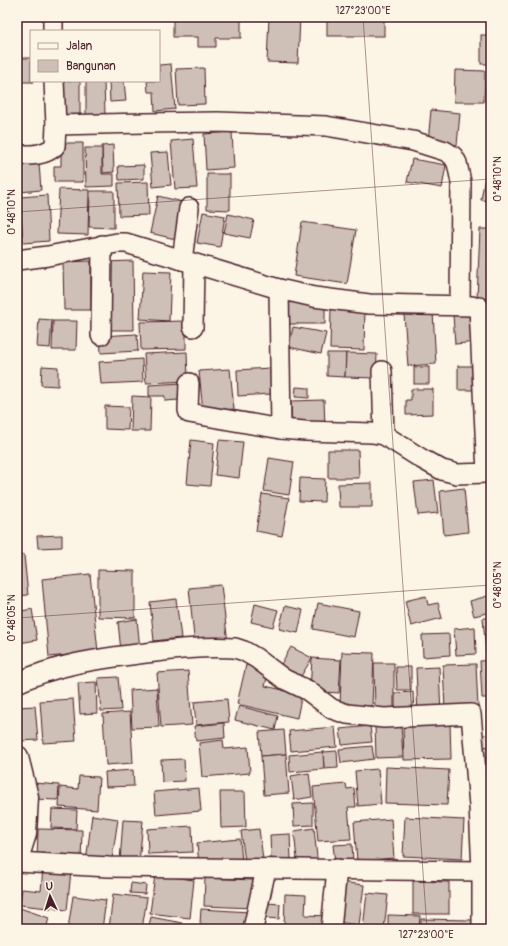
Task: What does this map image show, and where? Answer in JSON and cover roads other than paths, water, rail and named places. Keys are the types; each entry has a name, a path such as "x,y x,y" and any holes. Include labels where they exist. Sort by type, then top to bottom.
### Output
{"street":[{"path":"53,17 53,30"},
{"path":"17,155 41,154 49,152 54,146 56,125 54,82"},
{"path":"56,125 218,122 326,126 413,141 445,151 452,156 457,163 460,182 460,305"},
{"path":"189,208 188,262 193,327"},
{"path":"17,260 48,256 102,245 126,243 279,289 314,296 369,304 460,305 485,307 489,473 457,474 442,470 384,435 372,433 281,429 189,413 189,383"},
{"path":"101,335 102,245"},
{"path":"279,289 281,429"},
{"path":"382,371 384,435"},
{"path":"17,683 36,675 82,662 168,650 235,648 256,658 284,679 307,690 332,709 348,714 384,718 471,714 479,806 482,871 482,929"},
{"path":"17,757 27,797 25,834 17,861 109,867 482,871"},
{"path":"254,929 266,869"},
{"path":"331,929 337,869"}]}
